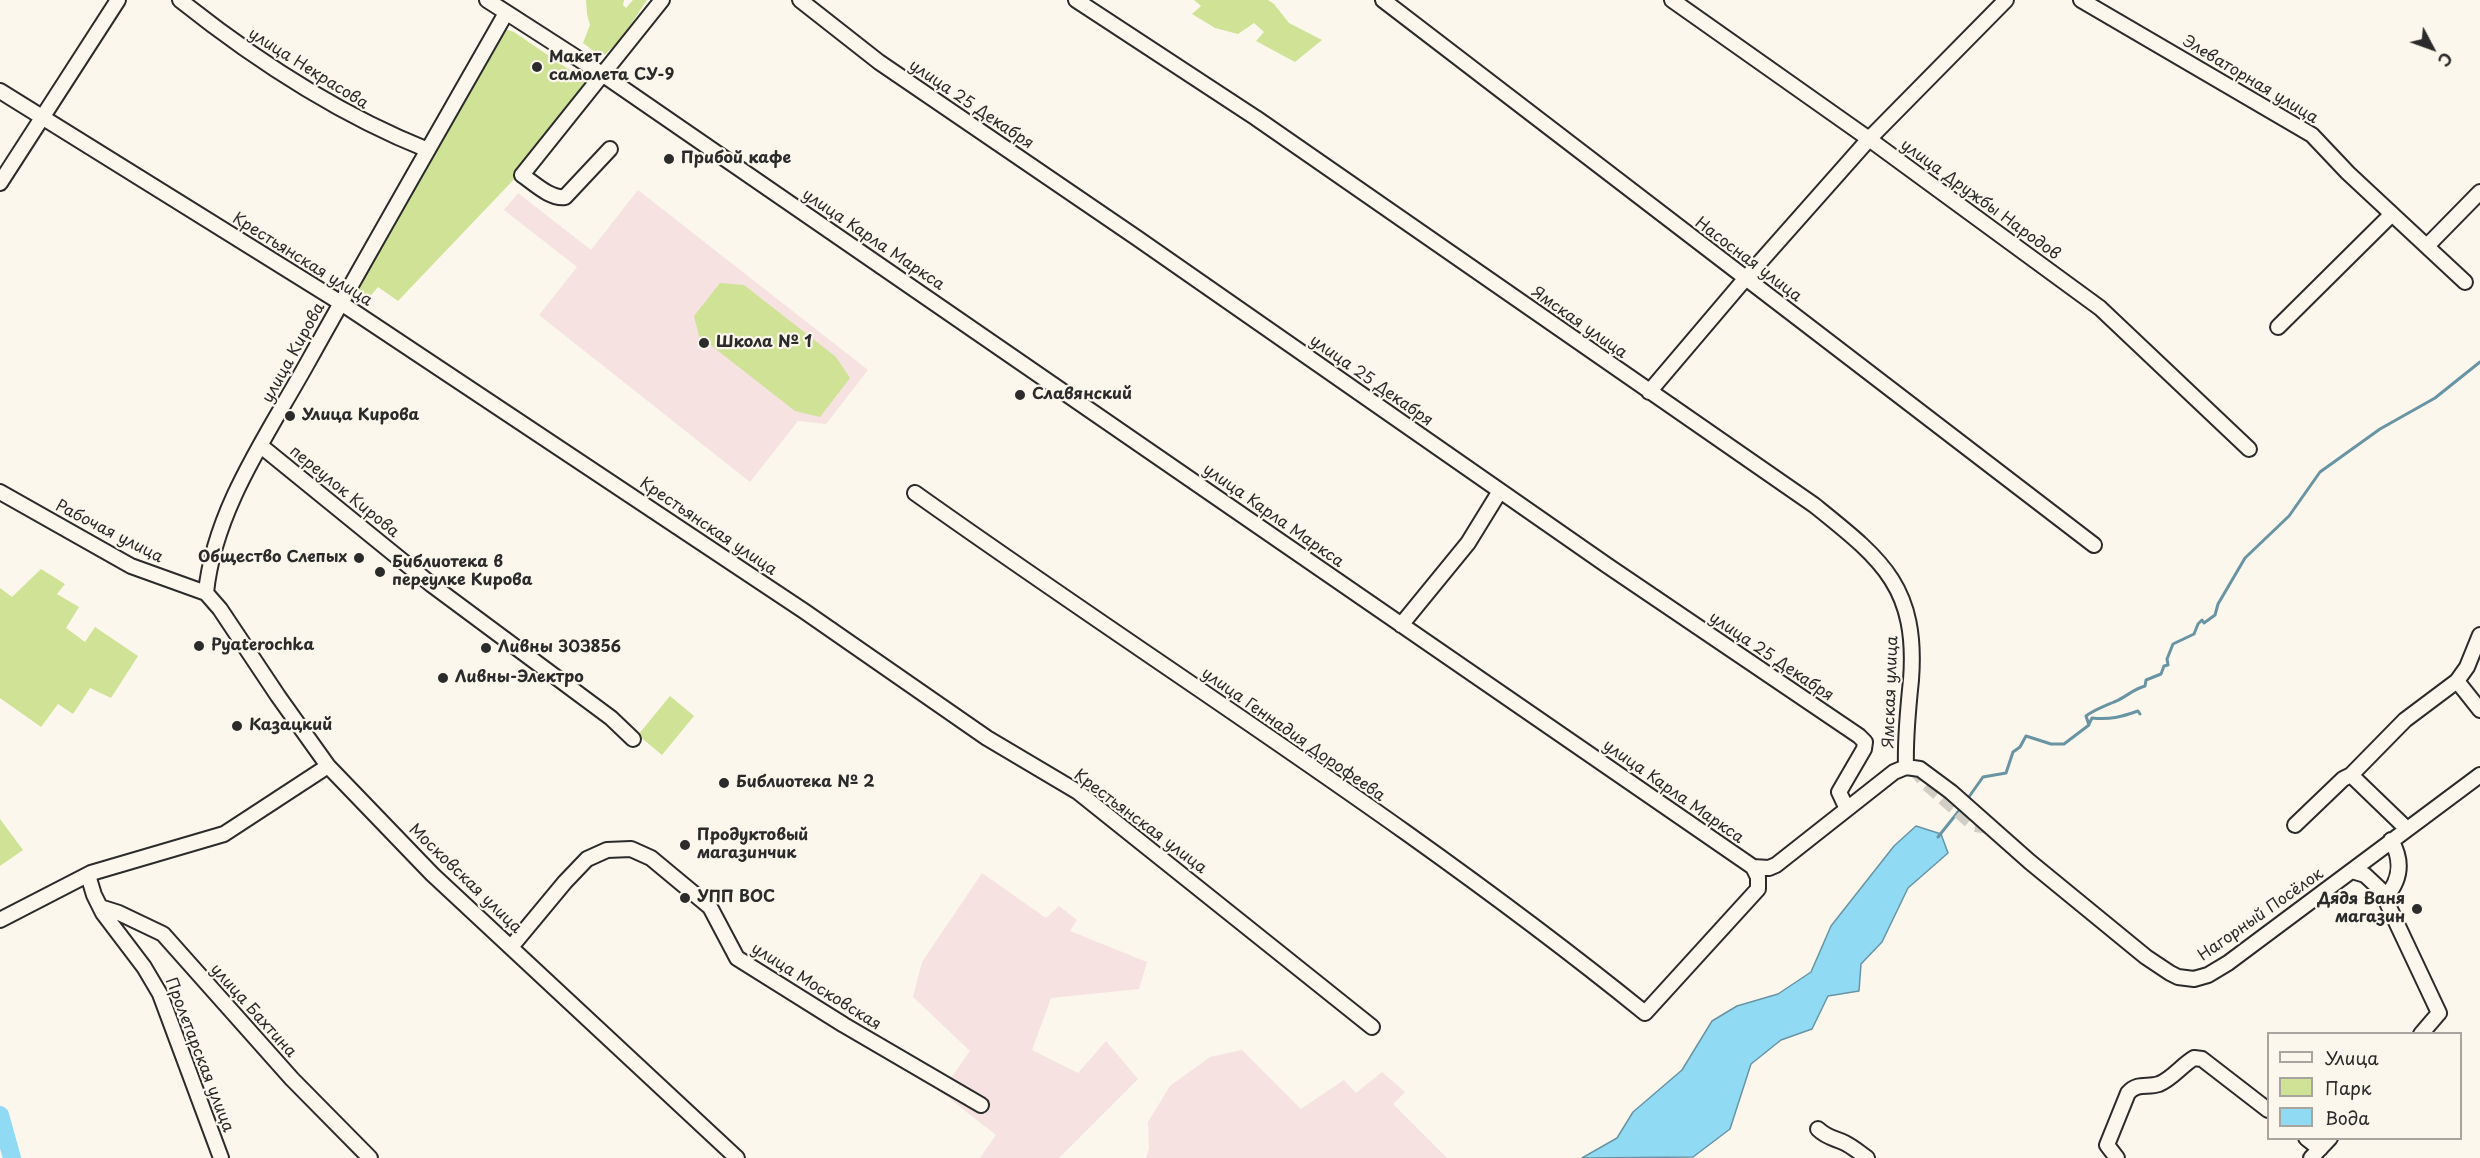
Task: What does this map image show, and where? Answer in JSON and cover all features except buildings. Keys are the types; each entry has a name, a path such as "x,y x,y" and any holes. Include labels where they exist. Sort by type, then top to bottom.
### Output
{"street":[{"path":"0,183 118,0"},
{"name":"улица Некрасова","path":"180,0 227,37 364,123 428,150"},
{"name":"улица Карла Маркса","path":"487,0 602,74 1753,867"},
{"path":"610,149 565,197 559,198 522,175 662,0"},
{"name":"улица 25 Декабря","path":"800,0 879,62 1863,739 1864,749 1839,792 1847,809"},
{"name":"Ямская улица","path":"1076,0 1256,118 1649,393 1814,505 1853,537 1888,573 1904,600 1912,649 1905,735 1913,768"},
{"name":"Насосная улица","path":"1383,0 2094,545"},
{"name":"улица Дружбы Народов","path":"1672,0 1869,139 2100,308 2249,449"},
{"path":"1649,393 1745,279 1869,139 2006,0"},
{"name":"Элеваторная улица","path":"2081,0 2312,135 2348,173 2465,282"},
{"name":"улица Кирова","path":"206,593 218,534 230,504 506,13"},
{"name":"Крестьянская улица","path":"0,91 341,303 804,611 987,738 1078,792 1372,1027"},
{"path":"2427,246 2480,192"},
{"path":"2278,327 2392,214"},
{"name":"переулок Кирова","path":"261,446 432,585 611,718 633,739"},
{"path":"1401,625 1468,543 1500,491"},
{"name":"Рабочая улица","path":"0,492 131,566 206,593"},
{"name":"улица Геннадия Дорофеева","path":"915,493 1346,791 1580,961 1645,1013 1758,889 1758,877 1753,867"},
{"name":"Московская улица","path":"206,593 220,609 328,766 432,873 737,1158"},
{"path":"2295,825 2351,775 2405,720 2457,681 2467,667 2480,635"},
{"path":"2457,681 2480,710"},
{"path":"0,920 88,875 224,834 328,766"},
{"name":"Нагорный Посёлок","path":"1913,768 1927,766 2003,830 2001,836 2030,862 2146,957 2178,977 2188,979 2200,978 2215,971 2480,776"},
{"path":"1753,867 1760,869 1776,865 1883,779 1913,768"},
{"path":"2351,775 2407,829"},
{"path":"2385,898 2396,885 2400,872 2397,851 2391,840"},
{"name":"улица Московская","path":"512,947 565,882 587,859 607,849 630,849 651,858 710,907 737,958 844,1025 981,1105"},
{"path":"2352,871 2372,880 2385,898 2439,1013 2423,1032"},
{"name":"Пролетарская улица","path":"88,875 99,907 144,967 160,994 221,1158"},
{"name":"улица Бахтина","path":"99,907 119,913 163,934 292,1078 370,1158"},
{"path":"2117,1158 2107,1145 2128,1093 2140,1085 2159,1084 2194,1058 2202,1059 2267,1109"},
{"path":"1818,1129 1832,1140 1843,1142 1867,1158"}],"shaded area":[{"name":"Школа № 1","path":"638,190 868,370 826,424 798,421 750,482 539,315 577,267 504,210 518,193 591,250"},
{"path":"982,873 1046,918 1059,906 1077,920 1070,931 1147,962 1139,989 1051,998 1032,1050 1078,1073 1106,1041 1138,1079 1059,1158 980,1158 996,1135 941,1092 970,1051 913,997 922,962"},
{"path":"1242,1050 1301,1109 1344,1080 1356,1093 1382,1072 1405,1092 1393,1104 1447,1158 1146,1158 1149,1149 1148,1122 1170,1086 1210,1057"}],"green space":[{"path":"586,0 624,0 623,5 626,8 633,0 647,0 623,36 604,55 595,52 583,43 590,25"},
{"path":"1194,0 1268,0 1289,23 1322,40 1295,62 1256,41 1264,32 1254,23 1238,34 1215,28 1192,14 1201,6"},
{"path":"505,29 514,32 590,84 520,173 398,301 378,287 364,304 352,297 498,35"},
{"path":"720,283 744,285 836,357 850,378 820,417 795,411 699,336 694,316"},
{"path":"41,569 65,584 57,594 79,607 66,628 85,642 95,627 138,656 111,698 90,688 73,714 58,704 41,727 0,698 0,588 12,597"},
{"path":"670,696 694,716 662,755 638,735"},
{"path":"0,819 23,850 0,866"}],"water":[{"path":"1916,826 1941,834 1948,853 1908,888 1882,942 1861,964 1859,991 1828,996 1812,1029 1781,1040 1751,1064 1730,1129 1693,1157 1582,1158 1617,1138 1633,1112 1682,1070 1712,1021 1737,1006 1778,994 1811,972 1831,926 1894,846"}],"waterway":[{"path":"1966,801 1983,777 2006,773 2013,752 2020,747 2026,736 2051,744 2064,744 2089,725 2086,716 2145,686 2146,680 2161,674 2164,666 2168,665 2167,659 2173,644 2194,634 2202,620 2204,623 2215,615 2218,604 2245,558 2289,516 2320,472 2380,429 2435,398 2480,362"},
{"path":"2089,724 2092,718 2115,718 2138,711 2140,714"},
{"path":"1938,837 1962,807"},
{"path":"0,1115 12,1158"}],"tunnel":[{"path":"1914,768 1926,783 1974,825 1991,827"}],"place":[{"name":"Макет самолета СУ-9","path":"537,67"},
{"name":"Прибой кафе","path":"669,159"},
{"name":"Школа № 1","path":"704,343"},
{"name":"Славянский","path":"1020,395"},
{"name":"Улица Кирова","path":"290,416"},
{"name":"Общество Слепых","path":"359,558"},
{"name":"Библиотека в переулке Кирова","path":"380,572"},
{"name":"Pyaterochka","path":"199,646"},
{"name":"Ливны 303856","path":"486,648"},
{"name":"Ливны-Электро","path":"443,678"},
{"name":"Казацкий","path":"237,726"},
{"name":"Библиотека № 2","path":"724,783"},
{"name":"Продуктовый магазинчик","path":"685,845"},
{"name":"УПП ВОС","path":"685,898"},
{"name":"Дядя Ваня магазин","path":"2417,909"}]}
